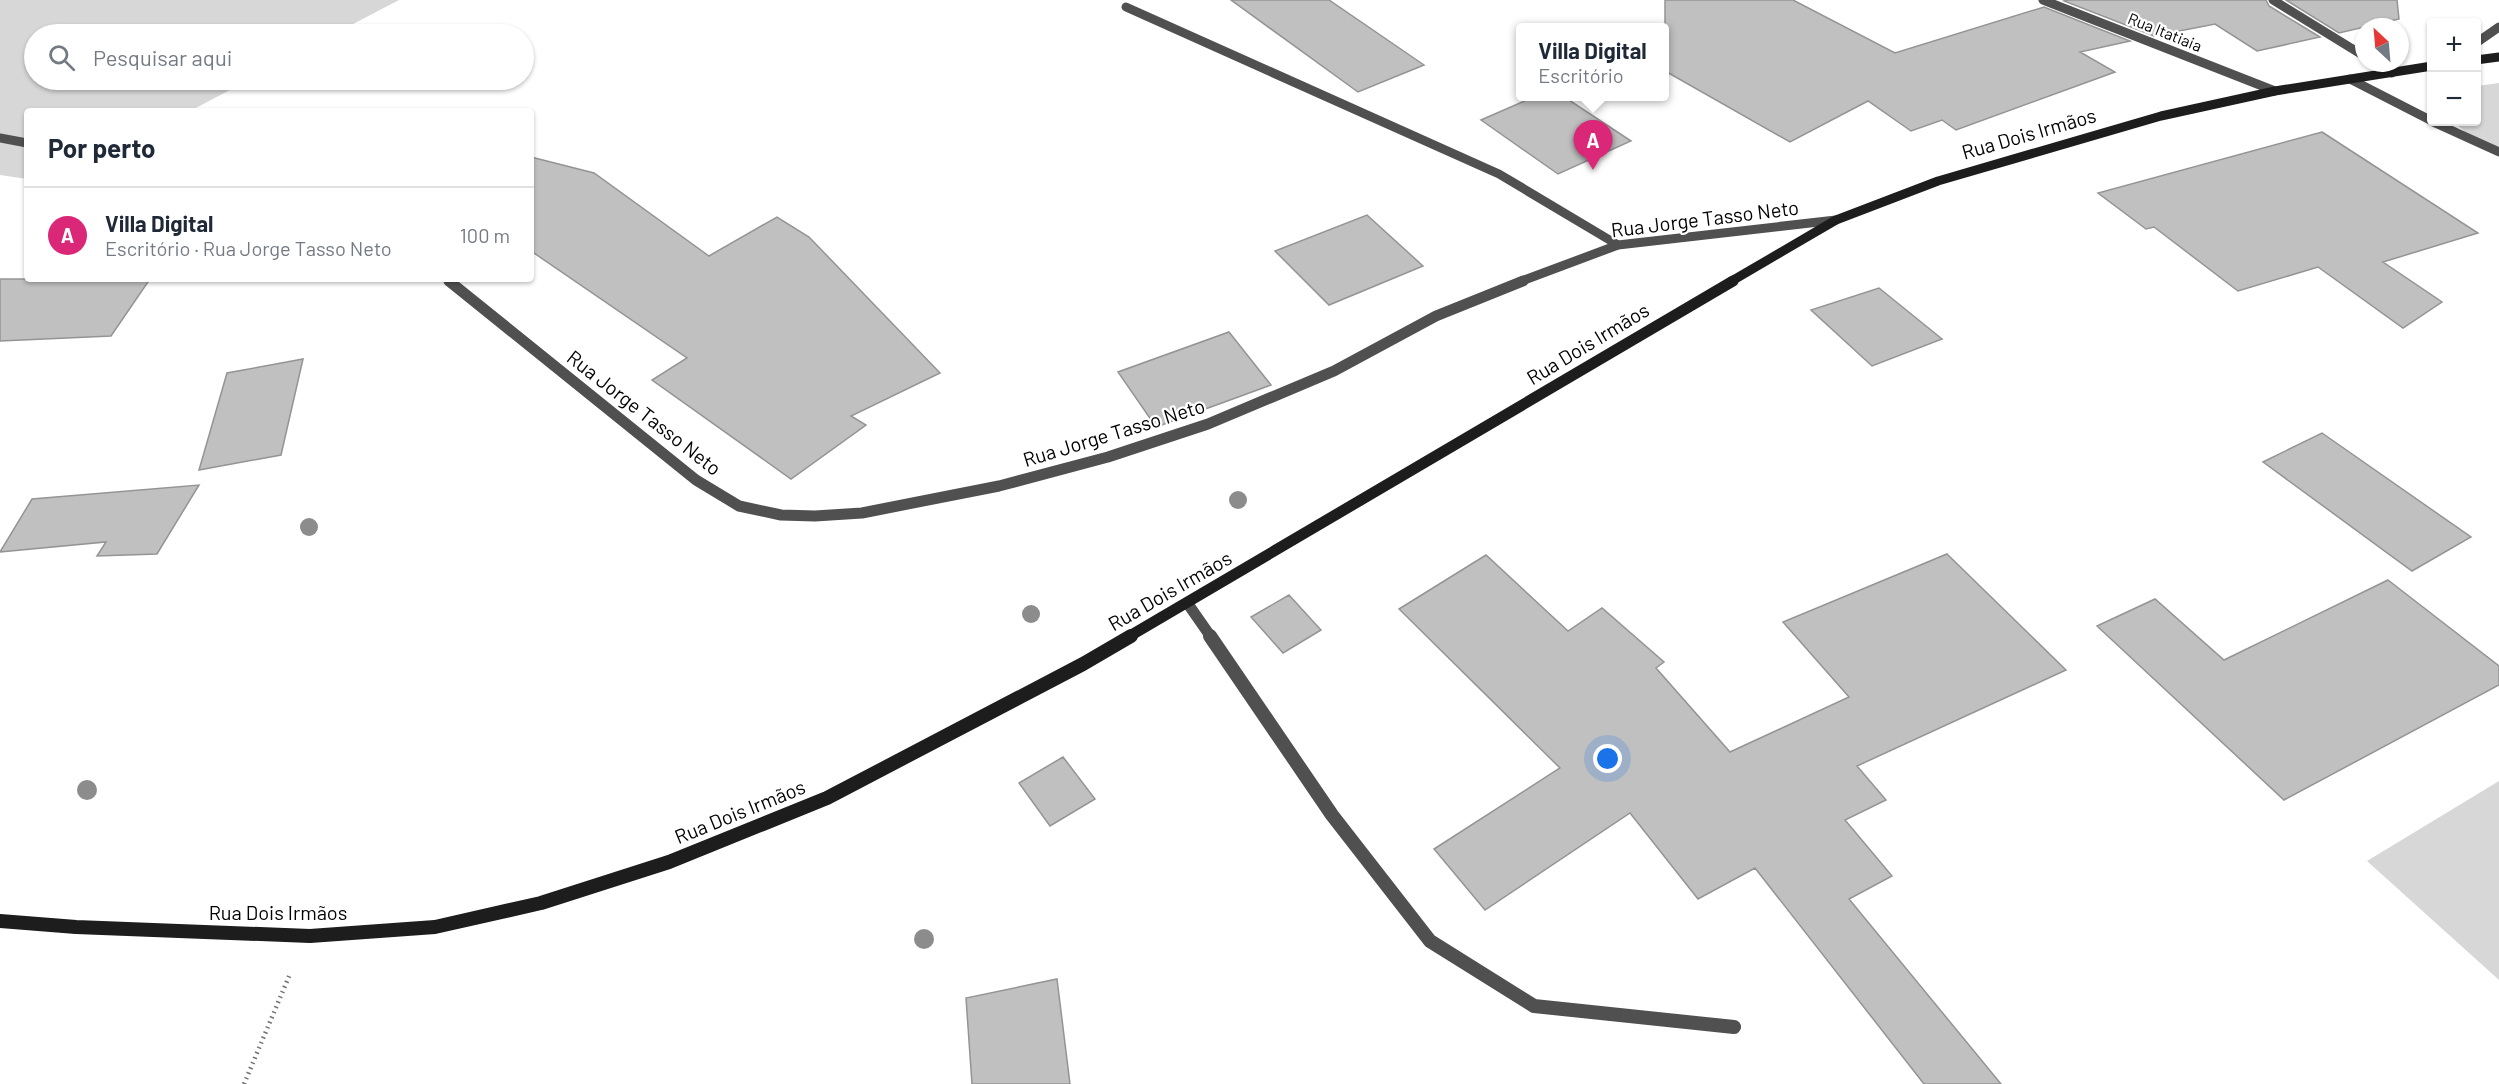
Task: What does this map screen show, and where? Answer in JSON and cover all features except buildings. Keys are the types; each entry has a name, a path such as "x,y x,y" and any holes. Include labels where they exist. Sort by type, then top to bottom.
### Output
{"main road":[{"path":"2481,59 2499,57"},
{"name":"Rua Dois Irmãos","path":"0,921 76,927 310,936 435,927 542,903 669,862 828,798 1083,664 1836,220 1938,181 2161,116 2275,92 2427,67"}],"street":[{"name":"Rua Itatiaia","path":"2043,0 2275,92"},
{"path":"2273,0 2355,50"},
{"path":"1126,7 1499,174 1618,245"},
{"path":"2481,40 2499,27"},
{"path":"2350,79 2427,118"},
{"path":"2443,126 2499,152"},
{"path":"0,138 24,142"},
{"name":"Rua Jorge Tasso Neto","path":"451,282 696,480 739,506 781,515 815,516 862,513 999,486 1108,457 1197,428 1334,371 1436,316 1566,263 1618,245 1836,220"},
{"path":"1188,604 1332,816 1430,941 1534,1006 1734,1027"}],"path":[{"path":"244,1084 279,997 310,936"}],"shaded area":[{"path":"0,0 399,0 353,24 24,24 24,90 230,90 196,108 24,108 24,179 0,175"},
{"path":"2499,83 2499,148 2465,132 2458,126 2481,126 2481,85"},
{"path":"2499,781 2499,980 2367,861"}],"place":[{"name":"Villa Digital","path":"1593,170"}]}
